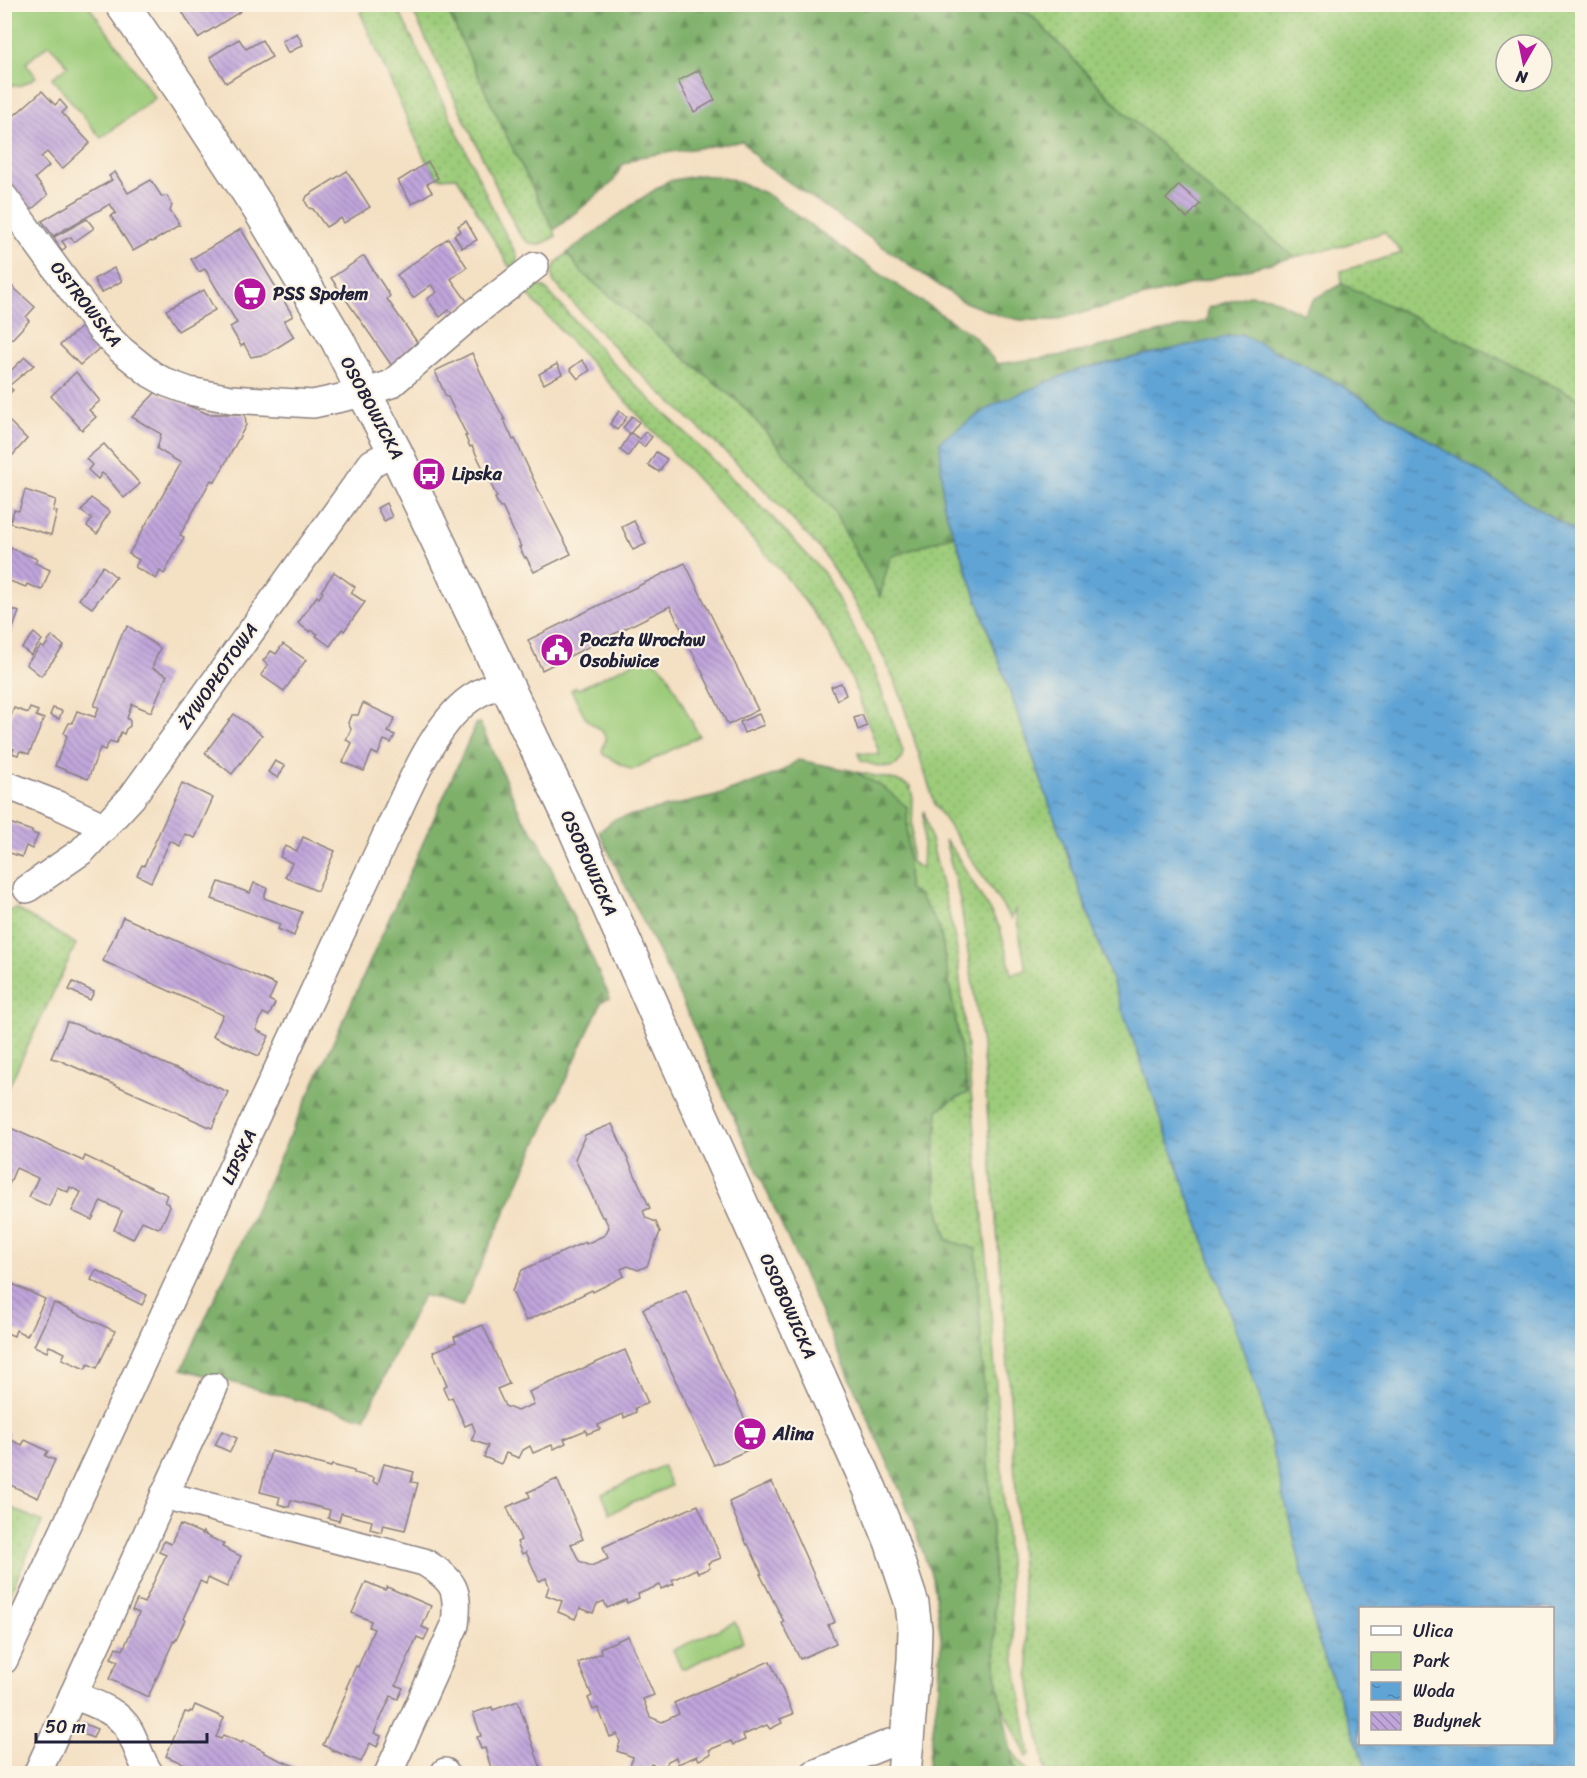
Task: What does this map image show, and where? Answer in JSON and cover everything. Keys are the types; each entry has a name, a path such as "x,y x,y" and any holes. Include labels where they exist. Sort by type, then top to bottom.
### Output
{"street":[{"name":"OSOBOWICKA","path":"122,4 261,212 338,341 396,450 571,820 864,1475 891,1541 912,1604 915,1630 914,1660 905,1758"},
{"name":"OSTROWSKA","path":"4,196 101,330 120,349 151,374 167,383 189,391 231,399 313,404 364,393 390,384 468,318 535,266"},
{"name":"ŻYWOPŁOTOWA","path":"27,890 82,851 132,797 372,463 396,450"},
{"name":"LIPSKA","path":"4,1660 385,838 432,743 451,716 475,695 506,682"},
{"path":"4,784 105,827"},
{"path":"37,1773 214,1387"},
{"path":"164,1495 424,1562 449,1580 455,1591 457,1607 455,1625 388,1773"},
{"path":"72,1695 113,1713 122,1720 129,1728 150,1773"},
{"path":"814,1773 890,1743 905,1758"}],"green space":[{"path":"5,4 88,5 155,98 101,138 52,78 68,66 49,44 26,63 36,77 16,86 4,82"},
{"path":"371,5 396,5 517,256 517,263 510,268 457,177 438,178 423,155 360,12"},
{"path":"410,5 445,5 554,230 556,236 550,240 536,245 531,244 518,232"},
{"path":"445,5 1002,5 1010,10 1030,14 1126,114 1219,199 1251,221 1294,257 1055,320 1021,320 1001,316 962,301 761,163 743,141 639,157 622,165 613,182 554,230"},
{"path":"1002,5 1582,5 1582,400 1342,284 1341,271 1402,253 1384,232 1342,246 1294,257 1251,221 1219,199 1126,114 1030,14 1010,10"},
{"path":"701,175 731,179 767,194 874,270 974,336 997,364 1065,355 1207,321 1208,308 1249,295 1269,297 1303,314 1315,298 1342,284 1419,319 1582,400 1582,536 1331,379 1241,334 943,503 954,535 890,557 880,597 832,508 742,405 582,273 567,253 668,181"},
{"path":"567,253 582,273 742,405 832,508 879,596 890,557 954,535 1262,1404 1319,1643 1368,1773 1046,1773 1031,1693 982,1045 960,900 945,840 954,851 1000,928 1012,974 1026,970 1015,910 1011,919 935,805 899,691 849,593 821,550 752,477 632,366 553,281 552,273 556,263"},
{"path":"534,285 544,287 613,363 774,519 824,573 870,659 903,751 897,764 887,767 861,761 858,753 880,755 853,682 828,632 783,573 522,288"},
{"path":"641,653 656,654 653,660 665,670 699,736 632,770 604,755 602,751 606,739 602,731 587,720 571,690 576,687 578,689 639,660"},
{"path":"480,723 522,817 538,839 610,998 602,1001 462,1306 423,1295 365,1418 182,1369 360,984 476,724"},
{"path":"798,760 854,771 886,789 907,807 908,889 919,895 940,929 968,1093 938,1110 934,1163 936,1199 947,1240 976,1249 993,1551 996,1673 1016,1773 927,1773 939,1685 941,1637 934,1583 904,1499 676,988 599,832 615,819 716,796 779,773"},
{"path":"856,772 896,780 910,786 913,798 911,862 922,869 924,811 956,943 988,1270 1015,1661 1030,1755 1027,1757 1001,1702 996,1673 993,1551 976,1249 947,1240 936,1199 934,1163 938,1110 968,1092 940,929 908,889 907,807"},
{"path":"15,908 76,944 8,1088 4,1086 4,914"},
{"path":"663,1466 671,1486 610,1513 602,1494"},
{"path":"5,1505 42,1522 5,1605"},
{"path":"735,1622 743,1642 682,1669 673,1650"},
{"path":"1010,1748 1028,1773 1016,1773"}],"water":[{"path":"1241,334 1331,379 1582,536 1582,1773 1368,1773 1319,1643 1262,1404 943,503 940,441 995,404 1076,370"}],"building":[{"path":"182,4 237,4 241,11 198,38 179,6"},
{"path":"297,33 303,45 288,53 282,41"},
{"path":"239,39 246,49 262,40 272,57 226,83 210,57"},
{"path":"699,70 715,100 694,112 678,81"},
{"path":"42,91 55,105 60,100 67,108 62,113 90,143 62,169 47,152 41,157 49,166 35,178 48,195 31,210 4,177 4,115 9,120"},
{"path":"428,162 438,178 427,184 432,192 412,204 398,181"},
{"path":"347,171 370,207 344,223 341,218 326,227 305,201 307,196"},
{"path":"115,172 128,193 151,180 162,197 167,196 172,204 170,210 180,225 133,251 111,216 116,213 110,204 53,236 42,221 112,180 109,176"},
{"path":"1179,185 1200,204 1187,218 1166,199"},
{"path":"87,219 94,228 74,242 71,237 62,241 66,247 62,251 54,237"},
{"path":"466,221 477,240 462,248 454,235 461,231 458,226"},
{"name":"PSS Społem","path":"241,229 293,316 284,321 294,337 267,354 251,357 244,344 241,346 230,327 237,323 205,269 199,272 191,259"},
{"path":"448,238 467,267 451,279 467,301 452,313 449,310 440,317 427,299 437,292 431,285 413,298 397,275"},
{"path":"364,256 390,296 387,299 417,342 392,366 331,278"},
{"path":"114,268 122,281 101,293 94,279"},
{"path":"4,279 35,307 26,317 29,321 12,339 4,336"},
{"path":"204,290 215,310 178,331 166,310"},
{"path":"83,326 102,346 80,365 60,345"},
{"path":"472,353 571,554 534,572 519,547 521,547 502,507 500,508 495,498 497,497 472,446 470,447 465,436 467,436 435,371"},
{"path":"25,357 34,365 10,385 4,377"},
{"path":"582,360 590,370 578,379 570,369"},
{"path":"557,364 562,374 544,384 539,374"},
{"path":"76,372 100,401 89,410 96,417 82,430 51,396"},
{"path":"4,383 13,390 4,399"},
{"path":"156,392 208,414 245,414 246,425 215,482 211,480 180,535 184,537 164,574 160,571 156,579 135,567 139,560 129,554 181,463 157,449 161,434 132,417"},
{"path":"619,411 627,417 617,430 610,424"},
{"path":"632,416 639,422 630,434 623,428"},
{"path":"7,419 27,439 4,465 4,422"},
{"path":"645,432 652,437 644,447 638,442 628,456 620,450 631,433 640,439"},
{"path":"104,444 140,484 124,498 106,476 102,473 98,479 88,470 92,465 86,459"},
{"path":"656,452 667,459 659,472 648,465"},
{"path":"25,490 56,500 53,511 57,512 51,535 10,523 14,510 19,511"},
{"path":"91,498 110,512 97,534 87,526 92,519 81,511"},
{"path":"386,503 392,517 384,521 377,508"},
{"path":"634,521 646,544 633,550 622,527"},
{"path":"8,547 37,559 35,563 50,570 42,590 4,579 4,555"},
{"path":"685,563 758,710 728,725 670,606 542,670 528,640"},
{"path":"103,566 116,577 92,608 79,599"},
{"path":"334,572 355,587 351,593 365,602 330,646 316,636 318,634 311,630 310,632 298,623 317,596 319,598"},
{"path":"4,606 19,612 7,644 4,643"},
{"path":"128,626 160,648 152,668 167,675 151,712 132,704 127,718 130,726 124,734 121,732 116,743 110,741 105,750 100,748 88,779 55,766 67,736 64,733 69,723 72,723 77,711 95,717 99,707 94,706 122,634"},
{"path":"34,633 42,640 31,655 22,648"},
{"path":"52,636 64,646 41,676 26,664 41,646 44,648"},
{"path":"283,644 306,660 284,691 261,675 268,665 263,661 271,651 276,654"},
{"path":"841,683 846,695 837,700 831,687"},
{"path":"363,703 395,718 388,732 395,735 391,743 384,740 378,755 372,752 364,771 343,762 352,743 346,740 351,729 348,723 351,715 358,715"},
{"path":"14,708 28,713 30,708 38,711 36,716 44,719 29,754 20,751 18,755 12,753 14,749 4,745 4,733"},
{"path":"53,708 62,711 59,719 50,715"},
{"path":"234,714 262,735 232,774 205,753"},
{"path":"759,714 764,725 744,733 740,722"},
{"path":"862,715 867,726 858,730 854,718"},
{"path":"275,761 285,766 278,778 268,772"},
{"path":"182,783 213,798 195,838 185,834 180,846 170,841 151,882 137,875 142,865 144,866"},
{"path":"4,821 38,835 32,849 26,846 22,857 4,851"},
{"path":"303,837 335,851 317,891 285,877 292,863 280,857 285,846 297,851"},
{"path":"219,882 250,893 254,883 260,885 267,888 264,898 302,912 294,936 278,929 280,924 212,899"},
{"path":"123,917 276,985 269,1000 275,1003 269,1016 263,1013 256,1030 269,1036 259,1056 213,1036 223,1015 103,961"},
{"path":"73,982 94,992 90,1000 69,990"},
{"path":"67,1022 228,1092 212,1128 51,1058"},
{"path":"612,1124 650,1208 643,1211 646,1218 656,1222 660,1232 647,1266 638,1270 628,1266 621,1269 624,1276 526,1321 512,1291 522,1270 605,1235 609,1227 575,1159 585,1135"},
{"path":"4,1125 83,1161 85,1156 168,1195 165,1202 170,1207 161,1226 158,1228 142,1221 133,1239 114,1230 122,1211 101,1201 92,1220 72,1211 81,1192 70,1187 68,1192 57,1187 49,1206 29,1197 38,1178 16,1168 8,1187 4,1185"},
{"path":"96,1270 147,1295 142,1305 91,1280"},
{"path":"4,1280 45,1299 27,1336 16,1330 14,1336 4,1332"},
{"path":"686,1290 757,1446 714,1465 643,1309"},
{"path":"54,1303 115,1331 97,1368 88,1364 85,1369 62,1359 65,1353 49,1346 47,1352 34,1346"},
{"path":"483,1325 509,1384 497,1389 505,1406 517,1411 534,1404 529,1392 625,1350 648,1403 635,1408 636,1412 624,1418 623,1414 598,1425 600,1429 587,1434 586,1430 564,1439 566,1443 554,1449 552,1445 533,1453 530,1446 523,1450 519,1458 506,1453 501,1464 484,1457 488,1446 472,1440 475,1431 472,1423 465,1426 452,1397 448,1399 443,1387 447,1385 433,1352 456,1342 454,1337"},
{"path":"4,1431 9,1433 7,1438 22,1445 25,1440 48,1451 45,1456 55,1460 38,1498 4,1482"},
{"path":"222,1431 237,1438 230,1452 215,1445"},
{"path":"271,1451 354,1471 354,1473 374,1478 373,1482 378,1484 384,1464 414,1472 411,1482 418,1483 405,1530 383,1525 381,1532 370,1529 372,1521 341,1513 339,1521 328,1518 330,1510 291,1500 289,1507 278,1504 280,1497 260,1492"},
{"path":"557,1479 583,1539 571,1544 579,1561 591,1566 608,1559 603,1547 698,1505 721,1558 708,1563 710,1568 698,1573 696,1569 672,1580 674,1584 661,1589 660,1585 638,1594 639,1598 627,1603 626,1600 607,1608 604,1601 597,1604 593,1613 580,1608 575,1619 558,1612 562,1601 546,1595 549,1586 546,1578 539,1581 526,1552 522,1554 517,1542 521,1540 507,1507 530,1497 528,1492"},
{"path":"772,1482 835,1622 828,1625 836,1643 800,1659 729,1502"},
{"path":"180,1524 203,1534 203,1532 224,1544 222,1547 241,1556 227,1587 208,1578 206,1584 200,1581 183,1619 185,1620 148,1697 109,1679 118,1661 111,1658 116,1647 123,1650 139,1613 132,1610 137,1600 144,1603 166,1555 159,1552 164,1541 171,1544"},
{"path":"366,1582 385,1590 387,1587 431,1606 422,1627 429,1630 424,1640 417,1637 396,1685 403,1688 398,1699 391,1696 374,1733 381,1736 377,1747 370,1743 361,1762 332,1751 323,1745 348,1688 346,1688 356,1666 358,1667 374,1629 369,1627 371,1621 352,1613"},
{"path":"628,1636 654,1695 643,1699 650,1717 662,1722 679,1714 674,1703 770,1661 793,1714 780,1719 782,1723 770,1729 767,1725 743,1735 745,1740 733,1745 731,1741 709,1750 711,1754 699,1760 697,1756 678,1764 676,1757 668,1761 664,1769 651,1764 647,1773 629,1768 633,1757 617,1751 620,1742 617,1734 610,1737 598,1708 593,1710 588,1698 592,1696 578,1663 601,1653 600,1648"},
{"path":"518,1701 542,1772 548,1770 549,1773 496,1773 494,1767 491,1768 485,1748 481,1749 477,1737 481,1736 473,1713 492,1707 493,1710"},
{"path":"195,1705 224,1718 216,1737 221,1739 223,1735 242,1743 243,1741 310,1773 206,1773 197,1769 195,1773 183,1772 186,1765 166,1756 185,1712 192,1712"},
{"path":"82,1723 97,1729 93,1738 78,1732"}],"place":[{"name":"PSS Społem","path":"250,294"},
{"name":"Lipska","path":"429,474"},
{"name":"Poczta Wrocław Osobiwice","path":"557,650"},
{"name":"Alina","path":"750,1434"}]}
